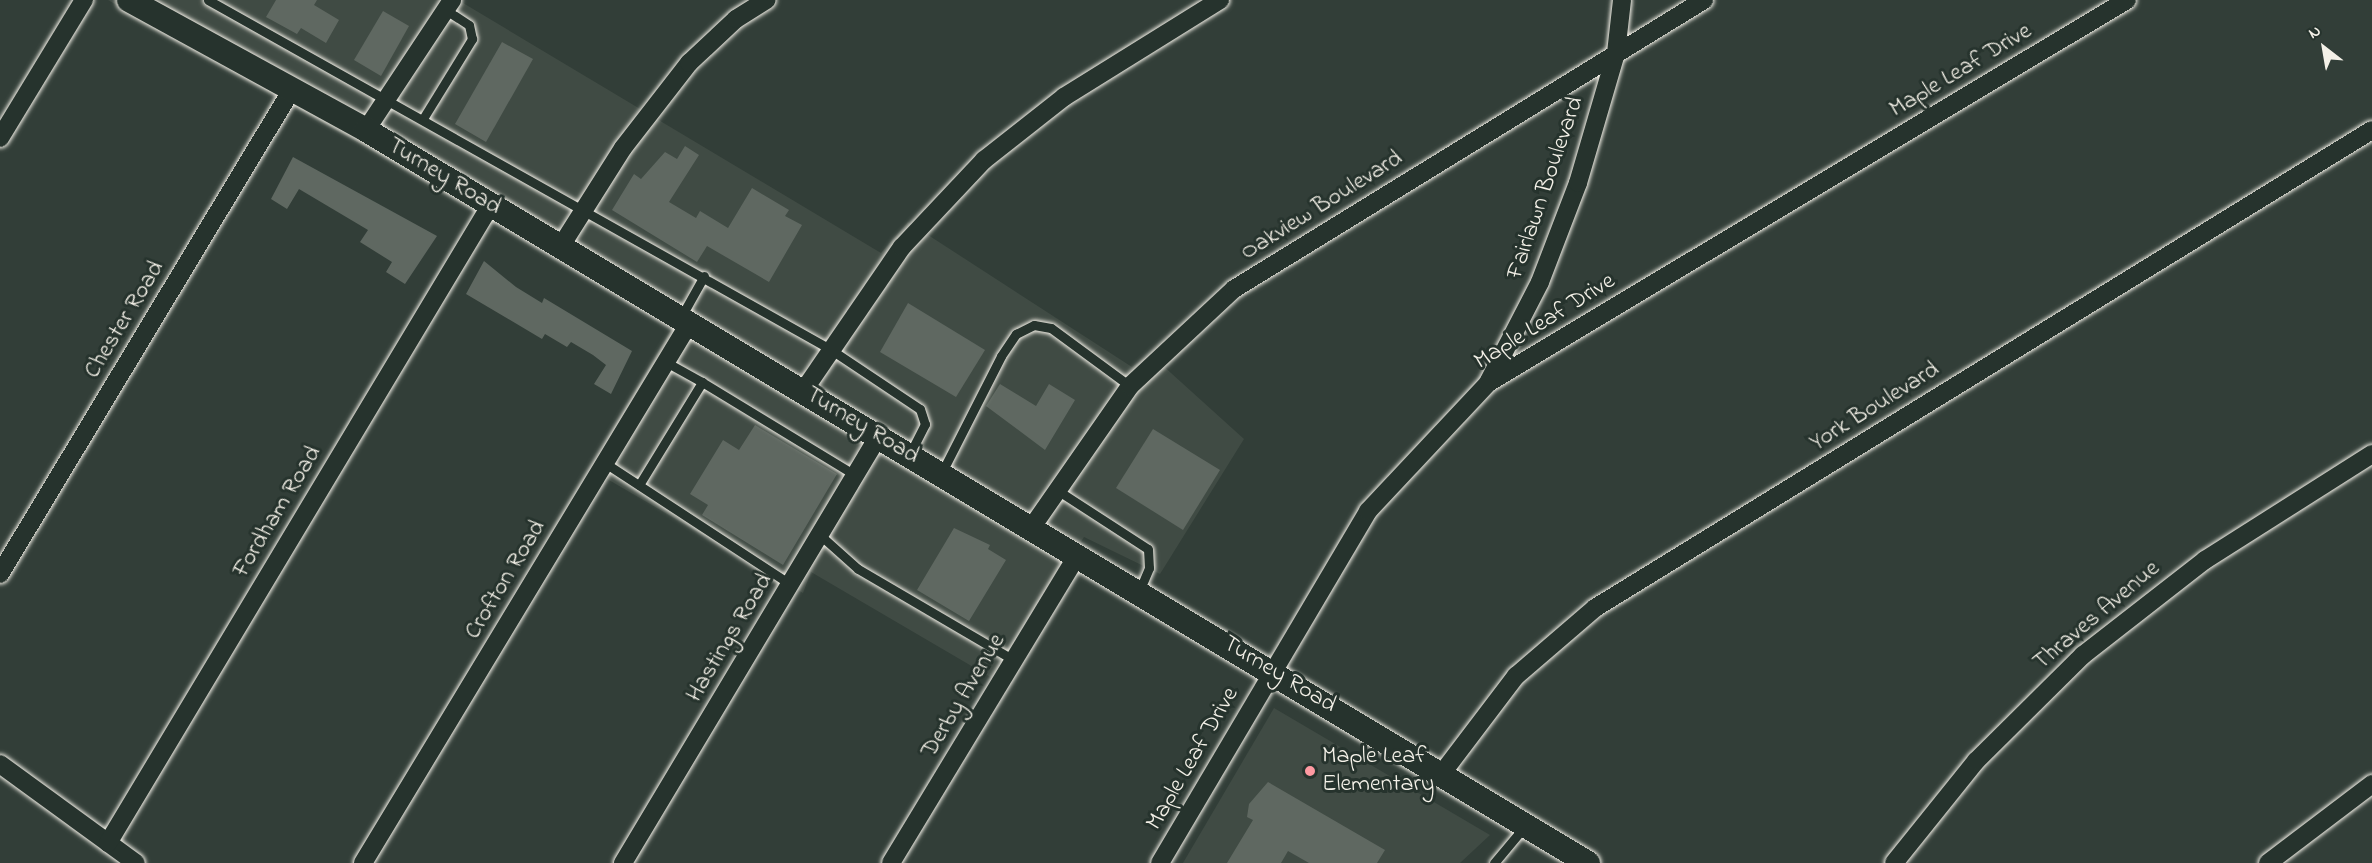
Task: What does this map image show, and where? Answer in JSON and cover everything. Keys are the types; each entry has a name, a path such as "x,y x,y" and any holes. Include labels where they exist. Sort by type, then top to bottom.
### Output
{"main road":[{"name":"Turney Road","path":"140,3 291,91 366,130 490,206 804,390 878,437 1443,772 1588,863"}],"street":[{"path":"0,138 84,0"},
{"path":"561,246 623,148 689,63 736,19 766,0"},
{"path":"804,390 902,247 984,160 1064,98 1220,0"},
{"name":"Fairlawn Boulevard","path":"1488,383 1561,234 1616,53 1622,0"},
{"name":"Oakview Boulevard","path":"1032,527 1130,386 1234,289 1704,0"},
{"name":"Maple Leaf Drive","path":"1160,863 1368,511 1488,383 2127,0"},
{"path":"366,130 448,5"},
{"name":"Chester Road","path":"0,574 291,91"},
{"name":"York Boulevard","path":"1443,772 1516,676 1595,608 2372,130"},
{"name":"Fordham Road","path":"108,843 490,206"},
{"name":"Crofton Road","path":"363,863 666,362 686,320"},
{"name":"Hastings Road","path":"623,863 878,437"},
{"name":"Thraves Avenue","path":"1894,863 1976,761 2083,655 2205,560 2372,454"},
{"name":"Derby Avenue","path":"891,863 1078,555"},
{"path":"0,764 136,863"},
{"path":"2268,863 2372,784"}],"lane":[{"path":"208,0 424,117 830,349 921,409 925,423 909,455"},
{"path":"424,117 472,39 469,25 448,5"},
{"path":"686,320 704,276"},
{"path":"941,474 1001,356 1016,334 1034,325 1051,328 1130,386"},
{"path":"666,362 855,475"},
{"path":"639,485 702,382"},
{"path":"605,463 790,584"},
{"path":"1057,490 1134,536 1148,549 1149,568 1139,591"},
{"path":"820,535 850,564 1014,660"},
{"path":"1494,863 1527,825"}],"shaded area":[{"path":"108,0 458,0 881,253 908,222 1132,367 1150,354 1244,439 1160,574 1084,537 992,678 811,572 803,593 590,469 675,323"},
{"name":"Maple Leaf Elementary","path":"1274,708 1490,835 1460,863 1183,863"}],"building":[{"path":"276,0 317,0 314,5 339,20 326,43 301,28 297,34 266,17"},
{"path":"383,11 409,26 381,76 354,60"},
{"path":"502,42 533,59 486,142 455,124"},
{"path":"685,146 699,155 669,202 696,218 700,211 728,228 752,188 789,210 785,216 802,225 769,282 707,246 697,262 612,210 634,174 641,179 665,152 677,159"},
{"path":"293,157 437,236 405,284 386,272 392,262 360,242 368,230 299,189 287,209 271,199"},
{"path":"484,261 516,287 542,303 544,298 632,351 611,394 594,384 606,365 593,355 571,342 567,347 545,334 542,339 466,294"},
{"path":"908,303 985,350 956,397 880,352"},
{"path":"1000,384 1036,406 1049,384 1075,400 1045,450 986,406"},
{"path":"755,425 837,474 783,565 702,515 708,505 690,494 723,440 739,450"},
{"path":"1153,429 1220,470 1183,530 1116,488"},
{"path":"954,528 990,545 988,549 1006,560 969,621 917,590"},
{"path":"1268,782 1385,850 1377,863 1309,863 1288,851 1281,863 1227,863 1253,820 1247,817 1249,804"}],"place":[{"name":"Maple Leaf Elementary","path":"1310,771"}]}
